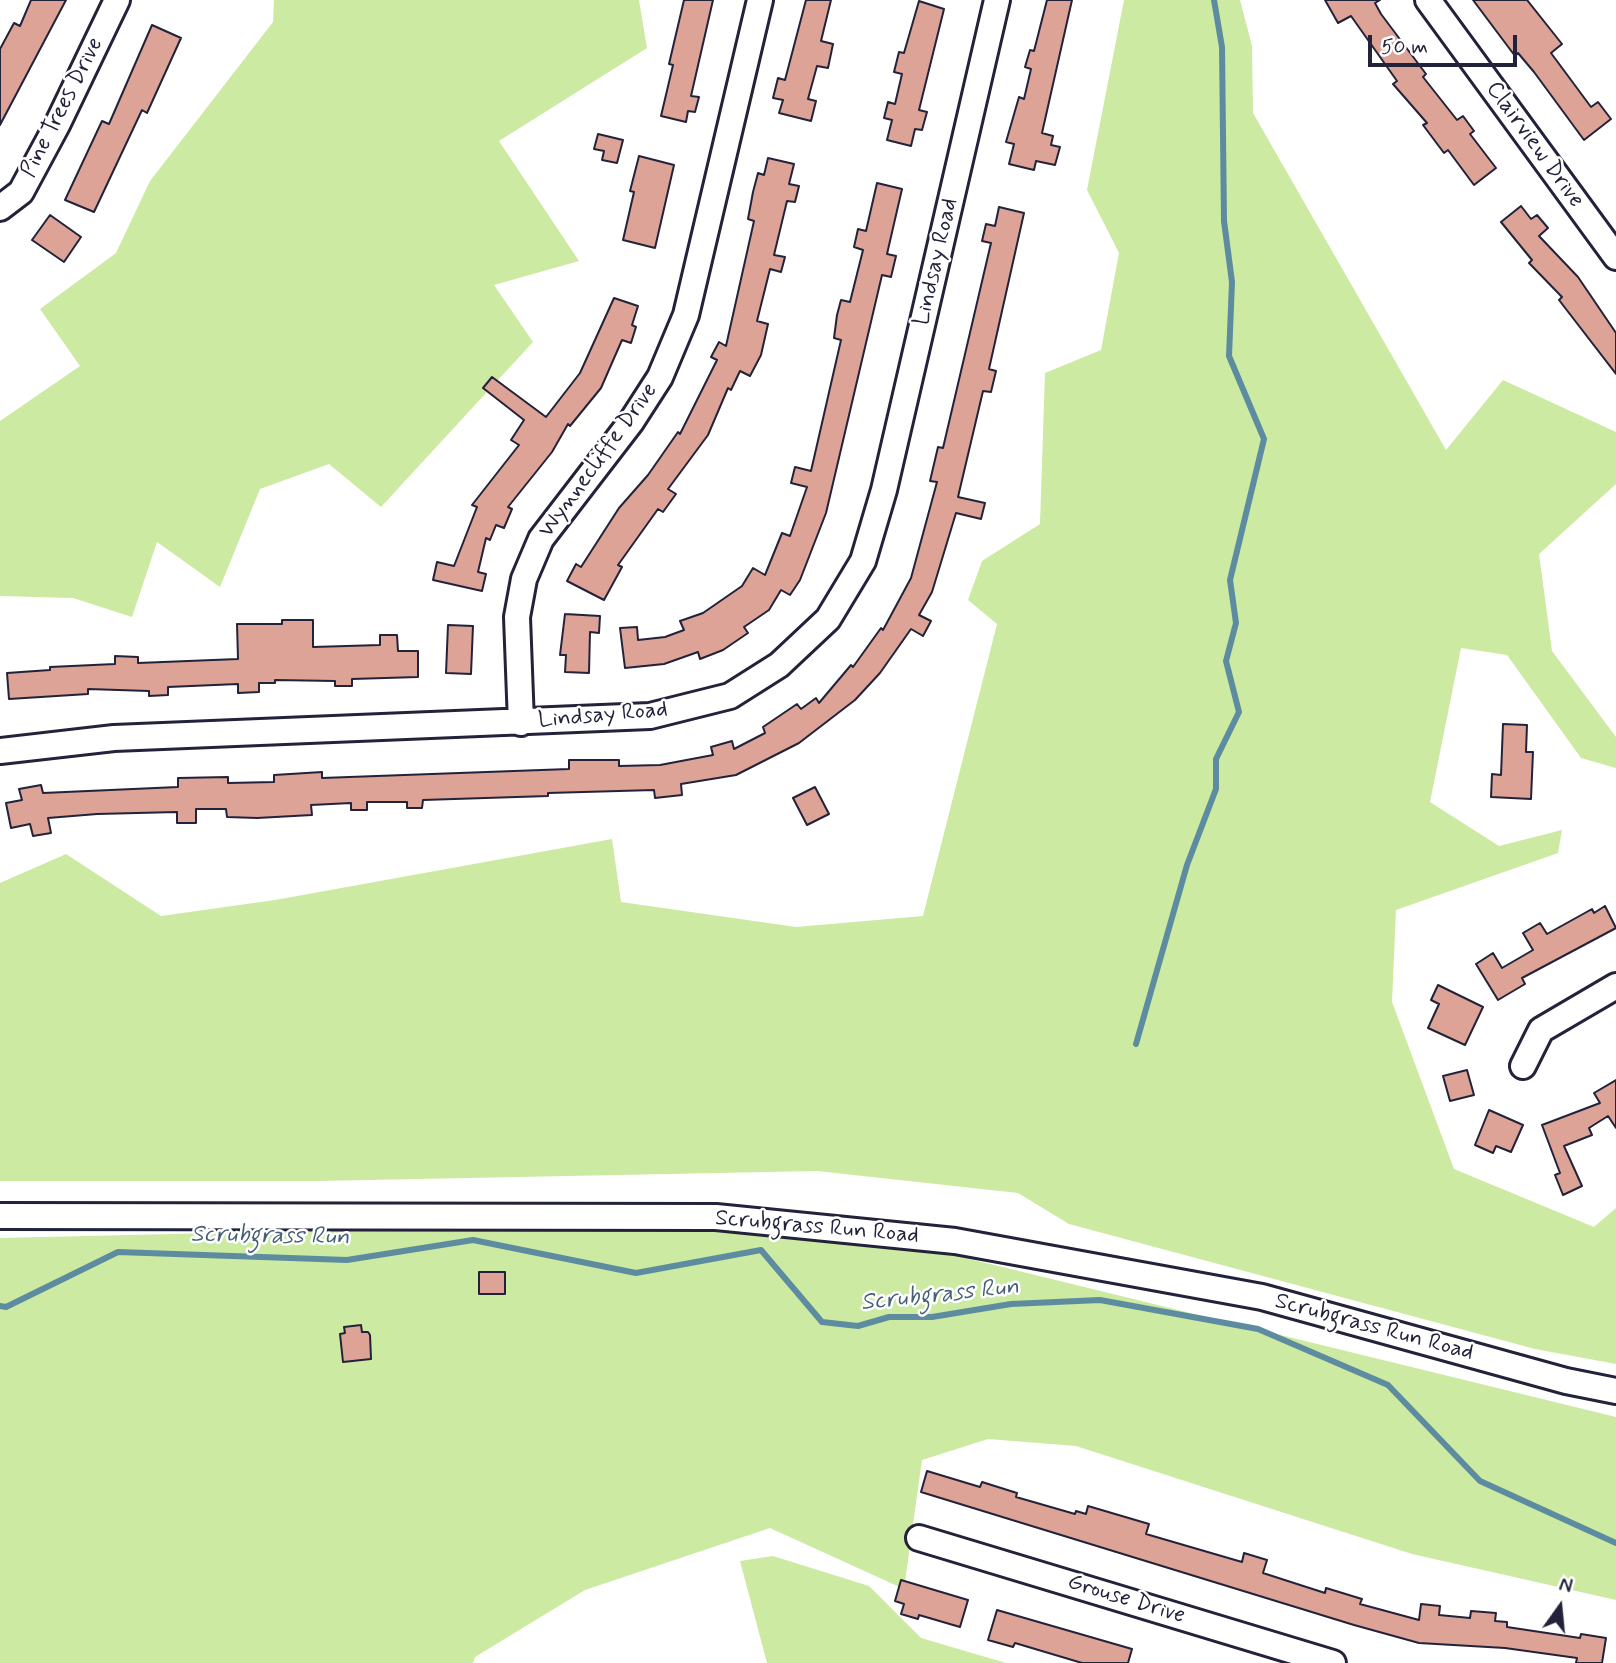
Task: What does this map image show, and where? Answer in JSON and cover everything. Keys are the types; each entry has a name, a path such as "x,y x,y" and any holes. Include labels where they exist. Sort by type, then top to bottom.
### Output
{"street":[{"name":"Pine Trees Drive","path":"0,208 21,192 57,125 117,0"},
{"name":"Wynnecliffe Drive","path":"521,723 517,617 524,579 541,538 631,422 660,377 686,315 760,0"},
{"name":"Lindsay Road","path":"0,751 114,738 650,716 730,696 779,665 828,619 863,561 884,490 998,0"},
{"name":"Clairview Drive","path":"1428,0 1616,257"},
{"path":"1524,1066 1541,1030 1616,986"},
{"name":"Scrubgrass Run Road","path":"0,1216 716,1217 956,1241 1262,1297 1566,1381 1616,1391"},
{"name":"Grouse Drive","path":"919,1538 1333,1663"}],"green space":[{"path":"274,0 639,0 647,48 499,141 579,261 494,285 533,342 381,507 329,464 260,489 220,587 157,542 132,617 73,598 0,596 0,421 80,366 40,309 116,253 150,181 273,22"},
{"path":"1124,0 1240,0 1252,46 1253,113 1446,450 1503,380 1616,432 1616,484 1539,554 1552,651 1616,737 1616,768 1581,758 1507,655 1461,648 1430,802 1499,846 1562,830 1558,853 1396,910 1392,1002 1454,1169 1594,1227 1616,1208 1616,1364 1535,1349 1069,1224 1018,1193 817,1171 318,1181 0,1181 0,883 66,854 161,916 275,900 612,839 621,902 796,927 923,916 997,624 968,600 982,561 1040,524 1045,373 1101,350 1119,253 1087,190"},
{"path":"562,1225 892,1240 1616,1417 1616,1600 1412,1554 1076,1446 988,1439 922,1460 904,1589 770,1528 585,1590 475,1657 473,1663 0,1663 0,1238"},
{"path":"773,1556 869,1586 921,1638 1006,1663 767,1663 740,1561"}],"building":[{"path":"31,0 66,0 0,125 0,49 14,23 20,26"},
{"path":"684,0 713,0 691,96 699,97 695,112 688,111 686,122 661,116 673,65 669,64"},
{"path":"806,0 831,0 821,41 833,44 828,68 817,66 808,99 816,101 811,121 779,113 783,100 773,98 778,78 785,80"},
{"path":"1047,0 1072,0 1042,133 1053,136 1051,145 1060,147 1055,165 1036,161 1034,170 1009,164 1014,144 1006,142 1019,97 1024,99 1031,69 1025,67 1030,50 1034,51"},
{"path":"1325,0 1380,0 1375,3 1381,14 1426,74 1423,77 1457,120 1463,116 1474,131 1470,134 1496,168 1474,185 1448,150 1444,153 1423,125 1427,123 1393,84 1397,81 1351,16 1338,23"},
{"path":"1473,0 1527,0 1562,44 1551,53 1591,107 1598,102 1611,119 1584,140 1534,72 1518,53 1515,56"},
{"path":"919,1 944,9 919,110 927,112 922,130 915,129 911,146 887,140 892,120 884,118 888,102 895,104 902,74 894,72 899,52 904,53"},
{"path":"152,25 181,38 147,113 142,110 94,212 65,200 102,121 109,124"},
{"path":"598,134 623,140 617,163 602,160 604,151 594,149"},
{"path":"639,156 674,165 655,248 623,240 634,192 630,191"},
{"path":"768,158 794,164 789,184 799,186 795,202 787,201 774,255 785,257 781,272 770,269 757,321 768,324 761,355 750,376 740,371 731,390 728,388 708,435 668,489 676,494 663,512 658,509 618,565 622,567 604,600 567,581 576,564 581,567 619,508 648,475 678,432 680,434 717,360 711,357 719,342 726,346 754,221 748,219 753,192 758,173 764,175"},
{"path":"877,183 902,189 887,254 896,256 891,277 882,275 826,513 800,580 790,595 781,590 769,610 744,627 748,633 723,650 700,659 698,652 664,664 625,668 620,628 637,627 638,640 665,637 684,630 680,621 703,613 742,586 753,568 765,575 782,533 790,536 807,487 791,483 795,467 811,471 841,340 834,338 837,315 841,300 850,302 863,250 854,247 858,229 866,231"},
{"path":"1521,206 1531,219 1537,215 1548,228 1539,236 1578,277 1616,333 1616,374 1559,300 1562,297 1529,263 1532,260 1501,222"},
{"path":"999,207 1024,213 989,369 996,371 991,392 983,391 958,497 985,503 981,519 956,513 932,592 919,615 931,621 923,636 911,629 880,673 855,700 799,743 736,775 681,784 682,795 655,798 654,790 423,800 422,808 407,808 407,802 367,802 367,810 351,810 351,803 311,805 312,815 257,818 227,817 226,809 196,809 196,823 177,823 177,812 97,814 48,818 51,833 33,836 30,824 11,828 6,803 22,800 19,789 41,785 43,793 178,787 178,778 228,777 228,783 274,782 274,775 322,772 322,778 569,769 569,760 619,760 619,766 660,765 713,755 711,747 732,741 734,749 765,733 763,727 797,704 801,709 816,698 819,703 851,665 853,667 881,628 883,630 911,578 937,482 930,481 938,447 943,448 991,243 982,241 986,224 995,226"},
{"path":"50,215 81,237 64,262 32,240"},
{"path":"614,298 638,306 632,325 636,327 631,343 622,340 601,388 570,426 568,424 552,452 508,507 512,509 504,528 496,525 490,540 486,538 478,572 486,574 482,591 433,580 437,562 454,566 477,507 472,505 519,445 511,440 524,420 483,388 492,377 546,417 580,373"},
{"path":"565,614 600,616 599,633 590,632 589,673 565,672 566,655 560,655"},
{"path":"282,620 313,620 313,647 380,645 380,635 397,635 398,651 418,651 418,677 352,679 352,686 335,686 335,681 275,680 275,683 259,683 259,692 238,693 238,684 168,687 168,695 149,696 149,691 88,689 88,694 9,699 7,673 50,670 50,667 115,664 115,656 138,657 138,663 238,659 237,624 282,624"},
{"path":"448,625 473,626 471,674 446,673"},
{"path":"1503,724 1527,725 1526,752 1533,752 1531,799 1491,797 1492,774 1501,775"},
{"path":"815,787 829,814 807,825 793,798"},
{"path":"1605,906 1616,928 1522,978 1525,984 1498,1000 1476,964 1493,953 1502,968 1533,950 1523,933 1540,923 1547,934 1592,909 1594,913"},
{"path":"1438,985 1483,1007 1465,1045 1428,1028 1439,1004 1431,1000"},
{"path":"1467,1070 1474,1095 1450,1101 1443,1076"},
{"path":"1616,1080 1616,1128 1608,1116 1589,1128 1592,1135 1564,1146 1582,1186 1563,1195 1555,1175 1560,1173 1542,1125 1600,1103 1594,1093"},
{"path":"1489,1110 1523,1125 1511,1152 1496,1146 1493,1153 1475,1145"},
{"path":"479,1272 505,1272 505,1294 479,1294"},
{"path":"361,1325 362,1332 368,1332 370,1335 371,1359 343,1362 340,1334 345,1333 344,1327"},
{"path":"927,1471 980,1487 982,1482 1017,1493 1016,1497 1075,1514 1076,1511 1086,1514 1088,1506 1149,1524 1146,1534 1242,1562 1244,1553 1267,1560 1263,1573 1325,1593 1326,1588 1362,1599 1360,1604 1419,1620 1421,1604 1440,1606 1439,1615 1470,1618 1471,1611 1496,1613 1495,1621 1507,1622 1507,1627 1580,1638 1581,1634 1606,1638 1602,1663 1576,1663 1577,1658 1505,1648 1419,1643 1354,1625 921,1492"},
{"path":"901,1580 968,1600 960,1627 919,1615 918,1619 901,1614 904,1604 895,1601"},
{"path":"997,1610 1132,1649 1128,1663 1082,1663 1015,1643 1013,1647 988,1640"}],"waterway":[{"path":"1136,1044 1187,865 1216,789 1216,759 1239,712 1226,661 1236,623 1230,580 1264,439 1229,356 1232,282 1224,221 1222,47 1214,0"},
{"name":"Scrubgrass Run","path":"0,1306 6,1307 118,1252 347,1260 473,1240 636,1273 761,1250 822,1322 858,1326 889,1317 932,1317 1011,1304 1100,1300 1258,1329 1388,1385 1480,1481 1616,1543"}]}
